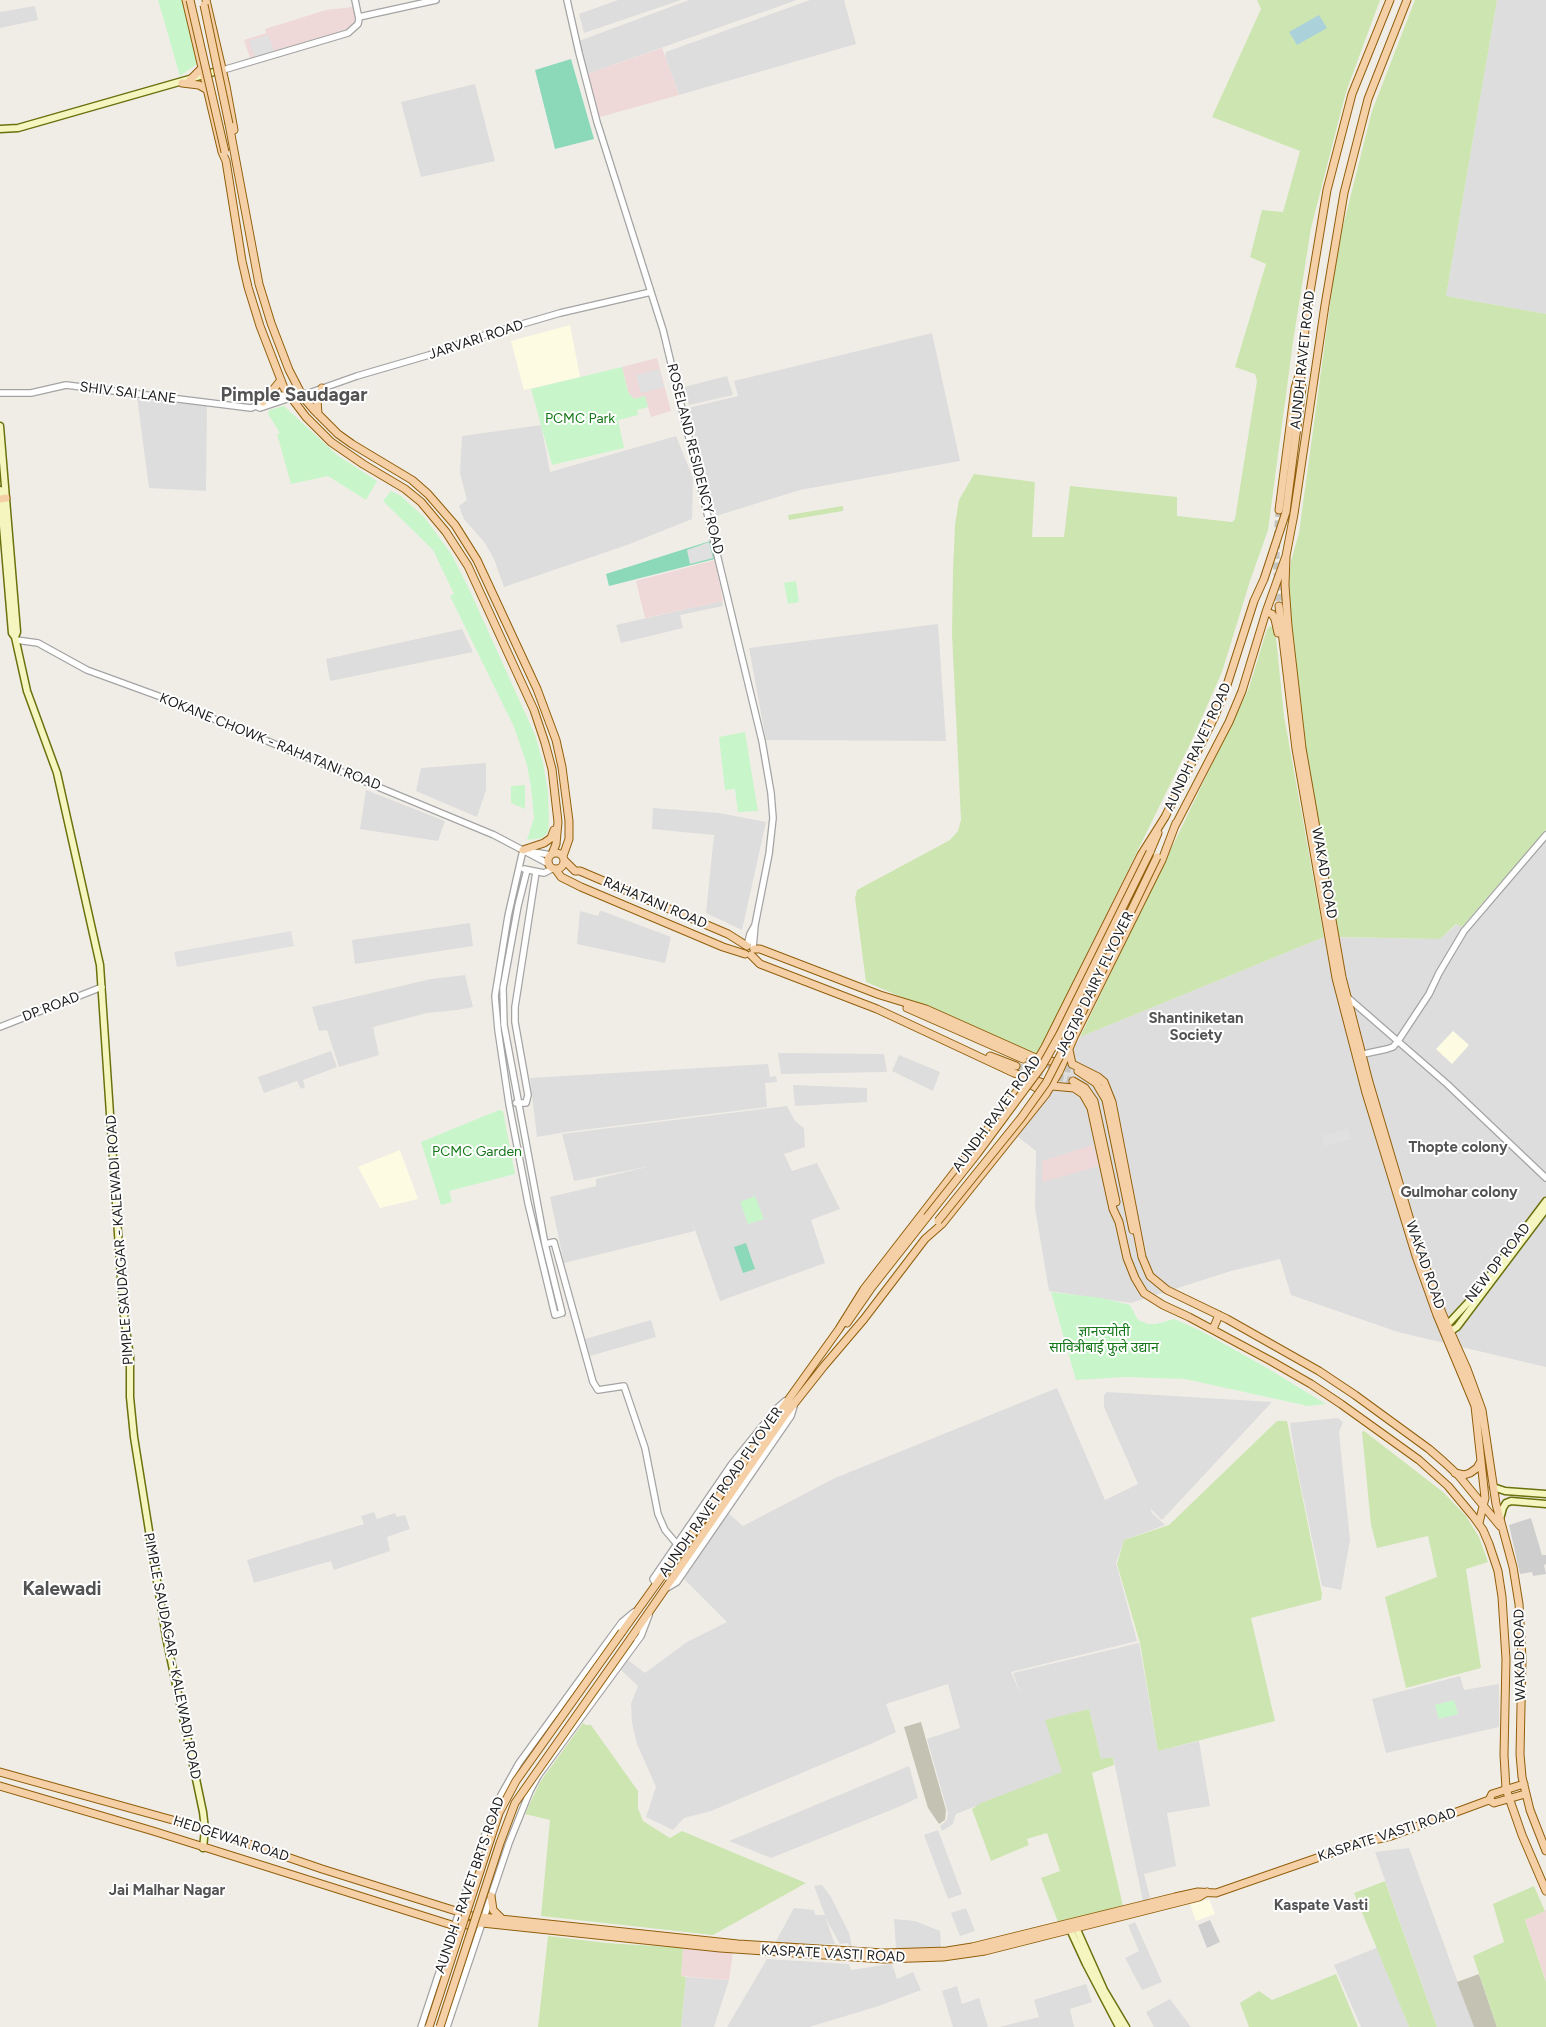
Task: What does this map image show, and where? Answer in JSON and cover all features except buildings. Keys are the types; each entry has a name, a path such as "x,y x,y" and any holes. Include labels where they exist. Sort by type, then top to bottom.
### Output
{"main road":[{"path":"186,0 206,89 226,161"},
{"path":"190,0 225,152 242,260 248,286 260,326 281,380 289,396 306,417 331,442 405,489 421,502 457,547 480,589 534,710 545,743 552,769 558,822 556,844 552,855 548,859 552,868 562,867 569,839 569,821 562,767 556,740 537,689 477,560 455,525 428,494 412,480 352,444 318,415 303,395 280,348 259,284 204,2"},
{"name":"AUNDH RAVET ROAD","path":"787,1400 839,1329 864,1289 922,1220 1026,1079 1038,1059 1141,855 1165,817 1214,718 1228,685 1254,601 1264,579 1286,512 1302,388 1300,372 1308,304 1327,190 1352,94 1390,0"},
{"name":"AUNDH RAVET ROAD","path":"1176,824 1229,722 1242,691 1266,612 1286,556 1294,514 1326,295 1344,194 1368,99 1406,0"},
{"path":"204,2 223,70 238,151 236,159"},
{"path":"0,129 18,128 182,83 202,72 223,70"},
{"path":"182,83 199,85 206,89"},
{"path":"1279,510 1295,388 1300,372"},
{"path":"263,402 281,380"},
{"path":"318,415 317,401 322,388"},
{"name":"PIMPLE SAUDAGAR - KALEWADI ROAD","path":"0,426 4,499 18,632 15,638 27,691 57,773 66,806 96,944 102,987 123,1308 130,1356 130,1397 134,1437 159,1603 203,1812 205,1829 202,1848"},
{"name":"PIMPLE SAUDAGAR - KALEWADI ROAD","path":"0,490 4,499"},
{"name":"WAKAD ROAD","path":"1286,556 1285,585 1288,626 1302,748 1343,997"},
{"path":"1280,606 1296,749"},
{"path":"1266,612 1272,614 1277,627 1288,724 1296,749"},
{"name":"WAKAD ROAD","path":"1296,749 1343,997 1414,1234 1475,1406 1485,1498 1479,1523"},
{"name":"JAGTAP DAIRY FLYOVER","path":"922,1220 977,1154 1042,1066 1060,1034 1150,852 1165,817"},
{"path":"522,850 540,845 551,838 558,822"},
{"path":"794,1404 864,1319 931,1232 942,1224 976,1183 1052,1086 1162,860 1176,824"},
{"name":"JAGTAP DAIRY FLYOVER","path":"931,1232 1021,1118 1046,1082 1157,857 1176,824"},
{"path":"552,855 558,854 563,858"},
{"name":"RAHATANI ROAD","path":"563,858 575,871 580,871 728,934 748,950"},
{"name":"RAHATANI ROAD","path":"552,868 561,877 581,887 748,950"},
{"path":"748,950 760,950 934,1013 1038,1059 1075,1066 1098,1077 1104,1082 1115,1111 1139,1246"},
{"path":"748,950 760,964 877,1009 888,1016 1015,1070"},
{"path":"880,995 1023,1059"},
{"path":"888,1016 904,1018 1015,1070 1046,1094"},
{"path":"1069,1049 1075,1066 1096,1083 1106,1100 1130,1216 1145,1266 1150,1276 1159,1284 1319,1371 1348,1390 1429,1449 1455,1472 1502,1528"},
{"path":"1026,1079 1052,1086 1074,1088 1087,1100 1113,1208 1119,1222"},
{"path":"1072,1081 1085,1088 1094,1101 1119,1222"},
{"name":"NEW DP ROAD","path":"1447,1329 1476,1294 1546,1201"},
{"name":"NEW DP ROAD","path":"1447,1329 1457,1327 1546,1209"},
{"name":"WAKAD ROAD","path":"1119,1222 1127,1258 1135,1278 1144,1293 1311,1384 1412,1455 1448,1486 1479,1523 1498,1570 1503,1605 1506,1659 1504,1749 1506,1789 1522,1835 1546,1891"},
{"path":"1213,1329 1219,1315"},
{"name":"WAKAD ROAD","path":"1447,1329 1482,1410 1493,1487 1513,1567 1519,1604 1522,1659 1520,1754 1525,1794 1546,1850"},
{"name":"AUNDH RAVET ROAD FLYOVER","path":"666,1589 783,1412 787,1400"},
{"name":"AUNDH RAVET ROAD FLYOVER","path":"656,1584 783,1412 794,1404"},
{"path":"1455,1472 1464,1475 1470,1473 1481,1462"},
{"path":"1493,1487 1546,1494"},
{"path":"1483,1530 1495,1497"},
{"path":"1500,1519 1506,1503 1546,1504"},
{"path":"429,2027 502,1805 516,1782 656,1584"},
{"path":"440,2027 512,1810 525,1788 666,1589"},
{"name":"HEDGEWAR ROAD","path":"0,1772 205,1829 483,1920"},
{"name":"KASPATE VASTI ROAD","path":"483,1920 738,1944 884,1953 947,1951 1072,1926 1175,1897 1207,1892 1216,1893 1337,1851 1343,1846 1391,1836 1489,1800 1492,1794 1524,1784"},
{"name":"HEDGEWAR ROAD","path":"0,1786 90,1812 455,1926"},
{"path":"1489,1800 1494,1803 1525,1794"},
{"path":"491,1896 493,1910 502,1919"},
{"name":"KASPATE VASTI ROAD","path":"483,1920 502,1919 566,1929"},
{"path":"455,1926 483,1920"},
{"path":"1072,1926 1086,1964 1119,2027"},
{"path":"1072,1926 1104,1990 1126,2027"}],"street":[{"path":"223,70 348,33 358,24 359,17 355,0"},
{"path":"359,17 436,0"},
{"name":"ROSELAND RESIDENCY ROAD","path":"567,0 597,122 663,330 762,741 773,818 769,852 748,950"},
{"name":"JARVARI ROAD","path":"289,396 303,395 478,337 560,314 651,292"},
{"name":"SHIV SAI LANE","path":"0,394 31,393 66,385 249,408 256,406 260,408 289,396"},
{"path":"256,406 263,402 289,396"},
{"name":"KOKANE CHOWK - RAHATANI ROAD","path":"15,638 38,643 87,670 161,697 494,835 552,868"},
{"path":"1359,1055 1387,1049 1398,1041 1429,994 1464,931 1546,835"},
{"path":"527,870 502,988 504,1025 517,1103 545,1244 562,1313 555,1315 539,1250 509,1104 495,996 522,850 552,855"},
{"path":"518,868 544,873 552,868"},
{"path":"509,1104 526,1103 528,1095 515,1022 515,1007 536,872"},
{"name":"DP ROAD","path":"0,1026 102,987"},
{"path":"1343,997 1448,1084 1546,1178"},
{"path":"545,1244 554,1242 593,1382 598,1390 624,1386 645,1448 658,1514 665,1530 676,1543"},
{"path":"545,1276 552,1274"},
{"path":"656,1584 653,1579 731,1465 776,1409 787,1400"},
{"path":"666,1589 676,1582 791,1416 794,1404"},
{"name":"AUNDH - RAVET BRTS ROAD","path":"421,2027 493,1810 510,1777 622,1622 641,1606"},
{"name":"AUNDH - RAVET BRTS ROAD","path":"447,2027 519,1814 530,1791 538,1776 641,1636 650,1613"}],"shaded area":[{"path":"618,0 681,0 584,33 579,14"},
{"path":"689,0 797,0 587,74 579,41"},
{"path":"810,0 844,0 856,44 679,95 665,56 666,52"},
{"path":"1497,0 1546,0 1546,314 1446,296"},
{"path":"35,6 38,20 0,28 0,12"},
{"path":"353,7 357,23 349,29 250,58 244,40 266,33 265,29 326,10"},
{"path":"268,35 274,51 255,57 249,41"},
{"path":"662,48 679,95 600,117 587,74"},
{"path":"475,84 495,161 421,177 401,102"},
{"path":"570,325 580,377 524,390 511,341"},
{"path":"932,333 960,461 800,490 716,516 688,408 738,396 734,381"},
{"path":"657,358 671,411 651,417 645,397 634,399 628,392 622,367"},
{"path":"659,369 664,387 641,393 636,375"},
{"path":"727,376 733,395 689,405 684,387"},
{"path":"137,397 207,405 206,491 149,488"},
{"path":"541,425 550,472 676,436 693,478 692,519 627,545 504,587 494,559 485,543 464,519 459,506 467,500 460,473 462,436"},
{"path":"709,542 713,558 690,564 687,550"},
{"path":"715,560 723,601 645,618 636,581"},
{"path":"722,601 723,606 680,615 683,628 621,643 616,625"},
{"path":"938,624 946,741 766,740 749,648"},
{"path":"462,629 473,652 330,681 326,659"},
{"path":"486,763 486,790 477,817 416,791 421,768"},
{"path":"366,790 445,821 438,841 360,829"},
{"path":"653,808 719,813 766,822 742,930 706,913 714,835 652,829"},
{"path":"1546,830 1546,1367 1398,1332 1291,1295 1280,1259 1231,1271 1131,1303 1049,1291 1035,1208 1036,1151 1018,1137 1080,1037 1324,937 1440,939 1457,924 1463,927"},
{"path":"580,911 598,916 600,911 602,911 671,937 665,963 577,944"},
{"path":"470,923 473,946 355,964 352,940"},
{"path":"291,931 294,946 177,967 174,952"},
{"path":"465,975 473,1007 427,1013 373,1027 379,1055 339,1067 327,1030 319,1031 312,1007 431,979"},
{"path":"1453,1031 1469,1045 1452,1064 1436,1049"},
{"path":"331,1051 337,1067 303,1080 305,1087 301,1089 297,1081 264,1093 258,1077"},
{"path":"778,1053 884,1054 887,1072 781,1074"},
{"path":"899,1055 940,1072 933,1091 892,1071"},
{"path":"768,1064 770,1077 776,1076 777,1082 765,1083 767,1107 537,1137 530,1078"},
{"path":"793,1085 867,1088 867,1102 795,1106"},
{"path":"787,1106 795,1121 804,1128 805,1147 784,1154 792,1171 817,1163 840,1209 811,1220 825,1263 720,1301 692,1221 695,1231 564,1263 550,1197 596,1186 596,1179 651,1166 574,1181 562,1134"},
{"path":"1348,1129 1351,1139 1325,1146 1322,1136"},
{"path":"1093,1145 1099,1166 1042,1182 1042,1161"},
{"path":"400,1150 418,1199 380,1208 358,1167"},
{"path":"651,1320 656,1337 590,1356 585,1339"},
{"path":"1057,1388 1105,1500 1138,1484 1104,1407 1104,1395 1107,1392 1272,1402 1162,1520 1150,1508 1152,1513 1165,1525 1124,1540 1116,1563 1137,1641 1011,1672 1021,1695 1013,1673 1139,1643 1158,1751 1199,1741 1210,1806 1167,1813 1176,1866 1144,1874 1150,1898 1143,1901 1113,1757 1101,1760 1089,1709 1081,1711 1063,1772 956,1814 953,1824 942,1831 940,1826 947,1820 948,1813 927,1739 960,1728 948,1684 886,1704 896,1732 873,1743 711,1811 684,1818 673,1830 646,1817 656,1787 637,1744 632,1723 631,1704 638,1686 621,1670 628,1660 645,1673 687,1642 727,1622 684,1579 728,1513 743,1526 835,1478"},
{"path":"1338,1418 1343,1422 1339,1432 1350,1540 1341,1590 1322,1586 1296,1463 1290,1423"},
{"path":"374,1512 377,1519 395,1513 397,1517 405,1515 410,1529 387,1537 390,1551 334,1570 331,1561 254,1583 247,1560 364,1524 361,1516"},
{"path":"1531,1518 1542,1555 1546,1555 1546,1564 1544,1565 1546,1574 1533,1576 1532,1572 1520,1574 1509,1525"},
{"path":"1460,1676 1464,1690 1499,1684 1499,1727 1386,1753 1372,1699"},
{"path":"921,1722 946,1810 945,1820 939,1824 928,1808 904,1727"},
{"path":"909,1766 918,1798 896,1808 771,1858 729,1841"},
{"path":"938,1830 962,1894 948,1899 924,1835"},
{"path":"1409,1848 1474,2027 1437,2027 1375,1852"},
{"path":"822,1885 831,1897 849,1933 852,1946 849,1946 848,1943 840,1944 825,1917 835,1944 775,1943 794,1908 814,1910 815,1915 825,1915 814,1886"},
{"path":"1209,1899 1215,1914 1196,1921 1190,1904"},
{"path":"966,1908 975,1931 960,1936 951,1913"},
{"path":"1546,1910 1546,1981 1525,1920"},
{"path":"894,1919 915,1921 940,1931 941,1948 896,1949"},
{"path":"1210,1920 1220,1942 1207,1948 1198,1925"},
{"path":"1135,1922 1162,1982 1142,1990 1125,1958 1139,1951 1128,1925"},
{"path":"683,1948 733,1952 729,1980 681,1976"},
{"path":"1377,1948 1409,2027 1361,2027 1334,1965"},
{"path":"767,1959 849,1964 851,1970 892,1964 897,1979 913,1972 921,1990 879,2006 809,2027 727,2027"},
{"path":"1479,1974 1497,2027 1474,2027 1457,1982"},
{"path":"686,1977 729,1980 714,2027 681,2027"},
{"path":"1086,1984 1092,2002 1070,2009 1074,2027 999,2027 1039,2017 1034,2000"},
{"path":"957,1986 962,2004 979,1998 988,2027 953,2027 942,1991"},
{"path":"1170,1999 1191,2027 1154,2027 1146,2012"}],"green space":[{"path":"158,0 183,0 197,64 180,76"},
{"path":"1257,0 1380,0 1346,92 1311,228 1293,342 1268,530 1222,672 1192,740 1037,1055 866,982 855,898 857,890 950,840 958,831 961,820 952,634 955,525 959,500 974,474 1035,482 1032,537 1064,537 1070,486 1177,497 1177,516 1232,522 1235,519 1257,381 1255,374 1235,367 1266,264 1250,257 1262,210 1283,212 1300,151 1212,117 1261,9"},
{"path":"1415,0 1497,0 1446,296 1546,314 1546,830 1462,927 1456,924 1440,939 1338,937 1304,737 1294,666 1289,580 1291,561 1299,533 1334,276 1343,226 1372,111"},
{"path":"571,59 594,139 555,149 535,70"},
{"name":"PCMC Park","path":"622,367 628,392 634,399 645,396 648,407 637,410 638,415 618,420 624,448 552,465 531,389"},
{"path":"284,406 337,455 377,481 366,500 328,476 291,484 277,434 280,433 268,414 269,410"},
{"path":"391,491 401,496 425,518 452,555 535,735 543,763 548,792 548,832 542,838 527,840 534,818 531,787 527,765 514,727 450,596 454,594 433,550 383,501"},
{"path":"843,506 843,511 789,520 788,515"},
{"path":"710,541 715,559 609,586 606,574"},
{"path":"796,581 799,602 788,604 784,583"},
{"path":"1270,626 1275,628 1284,716 1324,937 1080,1037 1249,688 1267,629"},
{"path":"745,732 758,811 738,812 735,789 725,790 719,737"},
{"path":"525,785 525,809 511,803 511,786"},
{"name":"PCMC Garden","path":"499,1110 503,1111 515,1174 449,1191 452,1202 441,1205 421,1142"},
{"path":"755,1196 764,1219 748,1224 740,1202"},
{"path":"746,1243 755,1269 743,1273 734,1247"},
{"name":"ज्ञानज्योती सावित्रीबाई फुले उद्यान","path":"1051,1292 1102,1298 1130,1305 1138,1320 1148,1324 1156,1324 1174,1319 1201,1331 1326,1404 1308,1406 1185,1379 1125,1377 1076,1380"},
{"path":"1277,1421 1287,1421 1322,1594 1321,1600 1251,1618 1275,1721 1158,1751 1140,1643 1117,1564 1124,1540 1169,1525"},
{"path":"1364,1431 1443,1492 1466,1516 1479,1537 1488,1562 1466,1569 1481,1668 1406,1688 1385,1597 1437,1577 1428,1536 1377,1548 1371,1525 1362,1432"},
{"path":"1454,1700 1458,1714 1439,1719 1435,1705"},
{"path":"1089,1709 1101,1759 1113,1757 1114,1765 1092,1773 1123,1906 1058,1922 1041,1878 1060,1871 1047,1833 1027,1839 1029,1845 991,1861 972,1809 981,1803 1062,1772 1045,1720"},
{"path":"583,1723 591,1725 638,1791 638,1808 643,1821 670,1838 682,1831 806,1883 713,1935 541,1916 550,1820 525,1814 540,1782"},
{"path":"1385,1881 1437,2027 1409,2027 1354,1893"},
{"path":"1534,1886 1545,1911 1525,1920 1546,1982 1546,2027 1497,2027 1473,1956 1504,1942 1493,1904"},
{"path":"548,1936 607,1943 683,1948 681,1976 686,1977 681,2027 538,2027"},
{"path":"1336,1974 1358,2027 1249,2027 1240,2003 1259,1991 1272,2000"}],"water":[{"path":"1319,15 1327,28 1297,45 1289,32"}],"tunnel":[{"path":"1279,510 1276,555 1279,606"},
{"path":"1023,1059 1078,1071"},
{"path":"1016,1066 1073,1081"}],"district":[{"name":"Pimple Saudagar","path":"294,395"},
{"name":"Shantiniketan Society","path":"1196,1028"},
{"name":"Thopte colony","path":"1458,1148"},
{"name":"Gulmohar colony","path":"1459,1193"},
{"name":"Kalewadi","path":"62,1589"},
{"name":"Jai Malhar Nagar","path":"167,1891"},
{"name":"Kaspate Vasti","path":"1321,1906"}]}
